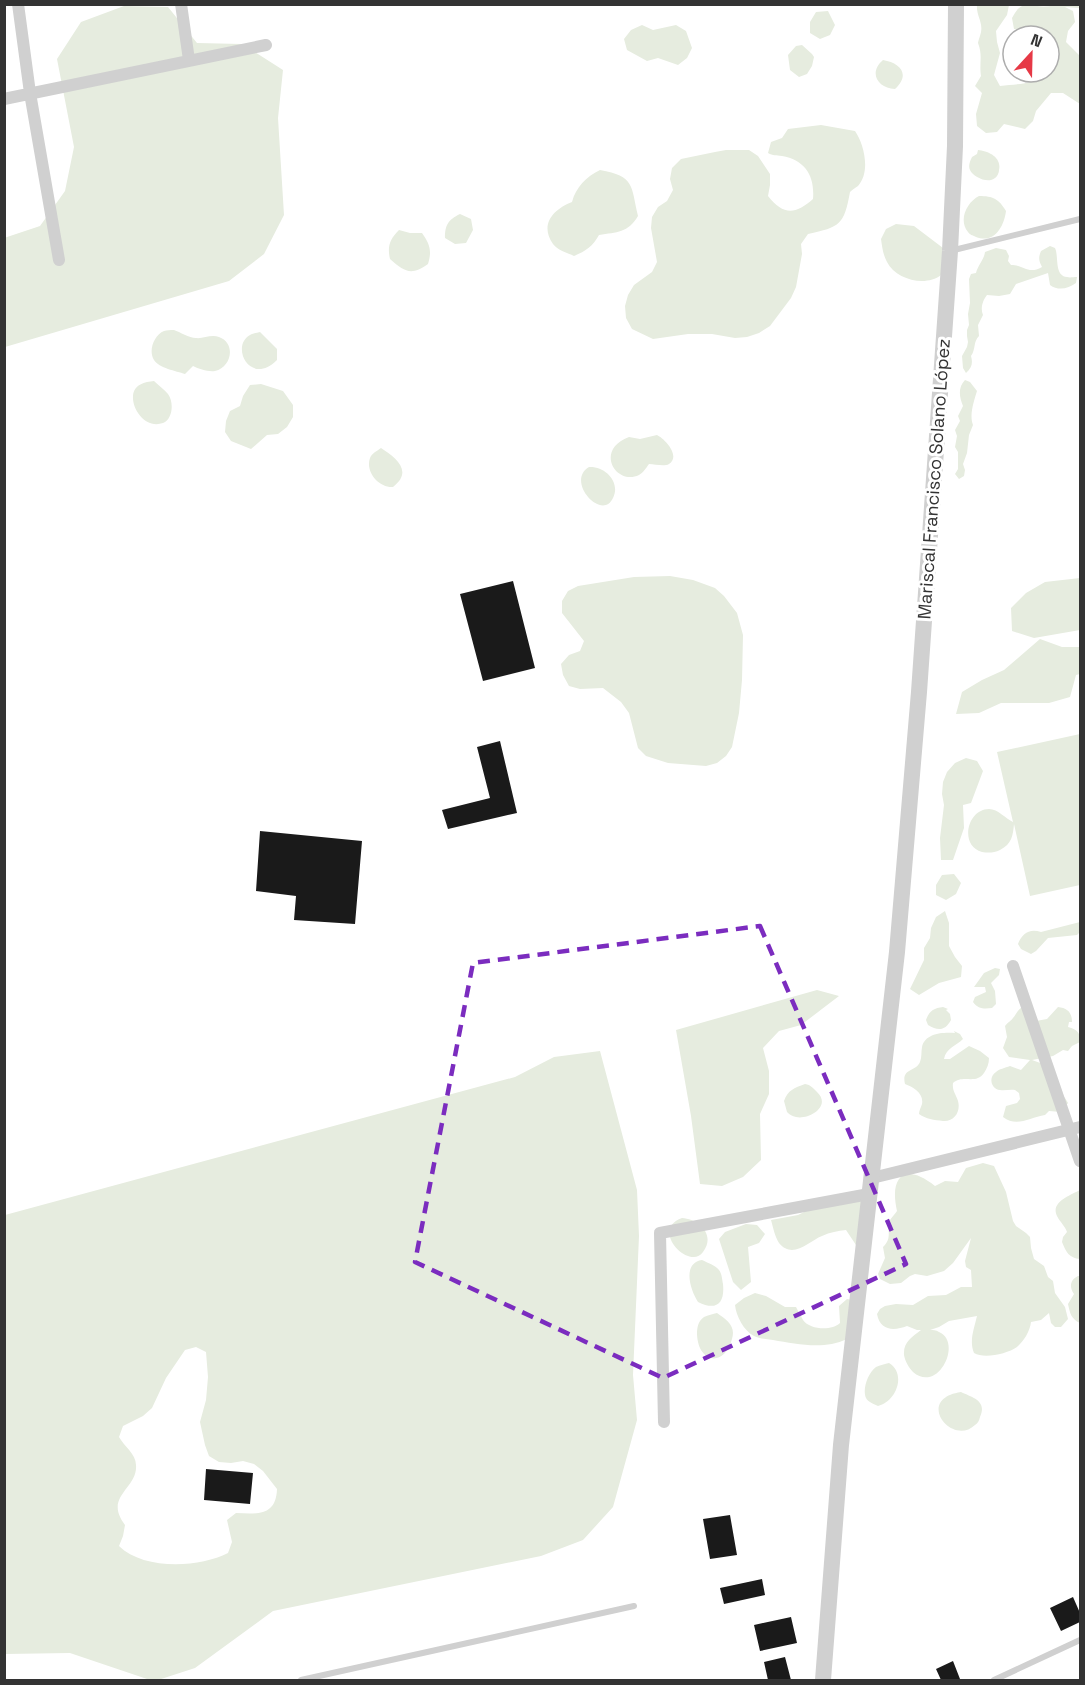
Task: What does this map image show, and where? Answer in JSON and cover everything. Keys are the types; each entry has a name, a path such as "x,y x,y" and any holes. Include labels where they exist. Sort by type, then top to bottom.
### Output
{"street":[{"path":"18,4 30,93 59,260"},
{"path":"181,4 189,60"},
{"name":"Mariscal Francisco Solano López","path":"823,1680 841,1444 897,952 919,692 950,251 955,146 956,4"},
{"path":"4,99 266,45"},
{"path":"1013,966 1075,1128 1080,1161"},
{"path":"664,1422 660,1233 871,1186 1075,1128"}],"lane":[{"path":"950,251 1080,219"},
{"path":"301,1680 634,1606"},
{"path":"994,1680 1080,1640"}],"highlighted area":[{"path":"760,926 906,1264 663,1378 415,1262 473,963"}],"shaded area":[{"path":"977,5 1009,5 1007,15 996,31 1000,53 994,75 1000,86 1061,84 1061,24 1013,24 1012,18 1021,6 1080,5 1080,8 1065,7 1073,11 1075,22 1068,31 1066,42 1080,56 1080,104 1063,93 1051,93 1036,111 1033,121 1025,129 1004,124 997,132 986,133 977,126 976,114 982,93 975,86 981,76 978,43 981,28"},
{"path":"124,6 168,7 197,43 242,44 283,70 278,118 284,215 264,254 229,281 5,347 4,238 40,226 65,191 74,147 57,59 81,22"},
{"path":"828,11 835,25 830,35 820,39 810,33 810,22 816,12"},
{"path":"642,25 653,30 676,25 686,31 692,48 687,58 678,65 658,58 647,61 627,50 624,39 631,30"},
{"path":"802,45 814,57 807,74 799,77 790,70 788,55 796,46"},
{"path":"883,60 894,64 903,74 900,84 895,89 884,86 877,79 876,70"},
{"path":"821,125 855,131 865,158 864,173 858,186 850,192 843,218 839,223 808,234 801,244 802,254 796,287 791,298 770,326 759,333 735,338 712,334 688,334 653,339 632,329 626,318 625,306 634,285 652,272 657,262 651,228 652,217 658,207 667,201 673,190 670,179 672,168 681,159 726,150 749,150 758,156 770,174 768,196 784,210 795,210 813,199 810,176 797,161 768,153 771,142 782,138 788,129"},
{"path":"978,150 990,153 998,162 998,174 992,180 981,179 970,170 972,157 977,154"},
{"path":"600,170 626,179 632,190 638,216 626,229 599,235 589,248 574,256 553,244 549,237 548,224 554,213 572,202 582,183"},
{"path":"979,196 995,199 1006,211 997,233 982,239 970,234 964,222 965,212 971,202"},
{"path":"460,214 471,219 473,230 466,243 455,244 445,238 446,230 448,223"},
{"path":"896,224 914,226 943,248 941,275 928,281 912,280 891,268 887,262 881,239 886,229"},
{"path":"399,230 422,233 430,248 428,264 417,270 408,271 390,259 390,243"},
{"path":"1050,246 1055,248 1060,273 1063,276 1077,277 1076,283 1066,288 1056,288 1050,285 1048,273 1016,284 1010,294 987,295 982,304 983,315 978,325 979,336 971,356 972,365 966,373 962,356 968,342 969,279 971,274 976,273 985,252 996,248 1006,250 1011,265 1033,270 1042,267 1039,259 1040,253"},
{"path":"174,330 193,338 213,336 224,340 230,349 225,365 215,371 193,366 185,374 156,363 152,352 157,336 165,331"},
{"path":"260,332 277,349 277,360 259,369 251,367 246,362 242,347 244,340 250,335"},
{"path":"965,380 970,382 977,391 972,412 973,425 963,464 964,476 959,479 955,474 958,469 958,452 955,447 957,436 955,430 960,421 958,416 963,406 960,389"},
{"path":"154,381 168,394 172,406 169,418 157,424 141,417 133,401 135,389 138,386"},
{"path":"261,384 283,391 293,405 293,417 287,427 278,434 267,435 251,449 231,441 225,432 226,421 230,411 240,406 250,385"},
{"path":"657,435 673,452 672,461 669,464 649,464 640,474 631,477 623,476 616,471 611,458 618,443 629,437 640,439"},
{"path":"381,448 396,460 402,470 399,481 393,487 383,485 371,474 369,463 371,456"},
{"path":"589,467 601,469 613,481 615,492 608,504 601,505 594,502 583,489 581,481 583,473"},
{"path":"670,576 693,580 715,588 737,613 743,635 739,713 732,747 717,763 706,766 668,763 646,756 638,748 629,713 621,702 603,688 580,689 569,686 563,675 561,664 569,655 580,651 584,641 562,613 562,601 568,591 578,586 634,577"},
{"path":"1080,578 1080,630 1034,638 1012,631 1011,608 1026,593 1045,582"},
{"path":"1040,639 1062,647 1080,647 1080,674 1076,675 1070,697 1049,703 1001,703 979,713 956,714 962,692 1004,670"},
{"path":"1080,734 1080,885 1030,896 1014,824 1007,845 996,852 982,852 970,843 968,836 971,821 981,811 989,809 1013,822 997,752"},
{"path":"966,758 977,761 983,771 971,803 963,805 964,828 953,860 941,860 943,782 947,772 955,763"},
{"path":"954,874 961,883 956,894 946,900 936,895 936,885 942,875"},
{"path":"945,911 949,923 949,946 962,966 961,977 939,983 919,995 910,989 924,960 924,948 930,938 931,928 936,917"},
{"path":"1080,922 1080,932 1077,935 1048,938 1031,954 1021,949 1018,944 1024,934 1030,931 1041,932"},
{"path":"995,968 1000,969 999,975 991,983 995,991 996,1004 992,1008 979,1007 973,1002 975,997 986,992 985,987 974,987 984,973"},
{"path":"817,990 839,996 801,1025 779,1031 763,1048 769,1071 769,1094 760,1114 761,1160 743,1177 722,1186 700,1184 676,1030"},
{"path":"1024,1006 1036,1021 1047,1019 1058,1007 1066,1010 1072,1019 1068,1027 1078,1032 1080,1042 1068,1051 1063,1050 1053,1056 1032,1060 1043,1064 1057,1090 1068,1103 1061,1112 1049,1111 1045,1115 1013,1122 1003,1117 1006,1106 1017,1103 1020,1099 1019,1093 1015,1090 997,1089 991,1080 999,1070 1010,1066 1021,1070 1030,1060 1009,1057 1003,1048 1007,1037 1005,1026"},
{"path":"943,1007 948,1009 946,1010 950,1014 949,1024 941,1029 928,1025 926,1020 930,1012"},
{"path":"954,1031 963,1039 949,1050 944,1059 950,1059 969,1046 989,1058 988,1064 981,1077 961,1079 953,1083 959,1105 953,1118 947,1121 930,1119 919,1114 922,1104 920,1094 905,1084 905,1075 920,1062 922,1047 927,1039 940,1033 955,1033"},
{"path":"600,1051 637,1190 639,1236 633,1375 637,1420 613,1507 583,1540 541,1556 273,1611 195,1668 158,1680 150,1680 70,1653 5,1654 5,1215 515,1077 554,1057","holes":["196,1347 206,1352 208,1377 206,1400 200,1422 209,1456 219,1462 243,1461 254,1464 263,1471 277,1489 276,1498 269,1509 264,1512 236,1513 227,1520 232,1542 228,1553 202,1562 156,1563 129,1554 119,1546 125,1525 119,1515 119,1500 132,1480 136,1465 132,1454 119,1437 123,1426 143,1416 152,1408 166,1378 185,1350"]},
{"path":"805,1084 812,1087 821,1097 820,1107 807,1116 790,1115 784,1101 787,1094"},
{"path":"983,1163 994,1166 1006,1192 1013,1221 1030,1237 1034,1259 1044,1266 1048,1277 1053,1281 1055,1293 1065,1307 1068,1319 1061,1327 1055,1327 1051,1323 1049,1313 1041,1320 1031,1322 1026,1336 1013,1350 989,1356 974,1353 972,1335 977,1316 949,1321 930,1330 938,1331 946,1337 949,1346 944,1364 939,1372 922,1377 913,1372 904,1355 907,1343 921,1330 907,1326 897,1329 884,1327 877,1314 885,1306 913,1305 928,1296 946,1295 961,1287 972,1287 971,1270 966,1267 965,1261 971,1238 953,1263 944,1271 927,1276 915,1274 901,1283 890,1284 880,1279 878,1274 885,1258 883,1247 889,1237 890,1220 897,1211 895,1189 902,1176 908,1174 924,1179 935,1186 945,1181 958,1182 966,1168"},
{"path":"1080,1190 1080,1259 1068,1254 1065,1249 1062,1242 1067,1232 1057,1216 1056,1207 1062,1200"},
{"path":"864,1198 856,1245 846,1230 825,1235 801,1248 790,1250 779,1243 774,1232 771,1220"},
{"path":"682,1218 694,1221 707,1234 707,1246 697,1256 682,1253 671,1239 670,1231 673,1224"},
{"path":"746,1224 757,1225 765,1234 759,1243 748,1247 751,1282 741,1290 733,1282 719,1239 725,1232"},
{"path":"702,1260 716,1267 721,1275 722,1297 721,1301 714,1306 698,1302 690,1284 692,1266"},
{"path":"1080,1276 1080,1323 1073,1318 1068,1304 1074,1294 1072,1282"},
{"path":"755,1293 766,1296 785,1307 796,1307 806,1323 821,1328 836,1326 840,1323 839,1306 847,1299 852,1300 847,1339 829,1344 810,1345 754,1336 741,1323 735,1305"},
{"path":"717,1313 730,1324 733,1334 723,1355 712,1358 706,1356 698,1344 697,1329 702,1319"},
{"path":"889,1363 897,1374 897,1387 890,1399 878,1406 866,1398 865,1386 873,1370"},
{"path":"961,1392 978,1401 982,1412 978,1423 966,1430 956,1430 942,1419 939,1411 940,1403 947,1396"}],"building":[{"path":"513,581 535,668 483,681 460,594"},
{"path":"500,741 517,813 448,829 442,810 490,798 477,747"},
{"path":"260,831 362,841 355,924 294,920 296,896 256,891"},
{"path":"206,1469 253,1473 250,1504 204,1500"},
{"path":"730,1515 737,1555 710,1559 703,1519"},
{"path":"762,1579 765,1595 724,1604 720,1588"},
{"path":"1073,1597 1080,1613 1080,1622 1061,1631 1050,1608"},
{"path":"791,1617 797,1643 760,1651 754,1625"},
{"path":"785,1657 791,1680 768,1680 764,1662"},
{"path":"953,1661 960,1679 941,1680 936,1669"}]}
